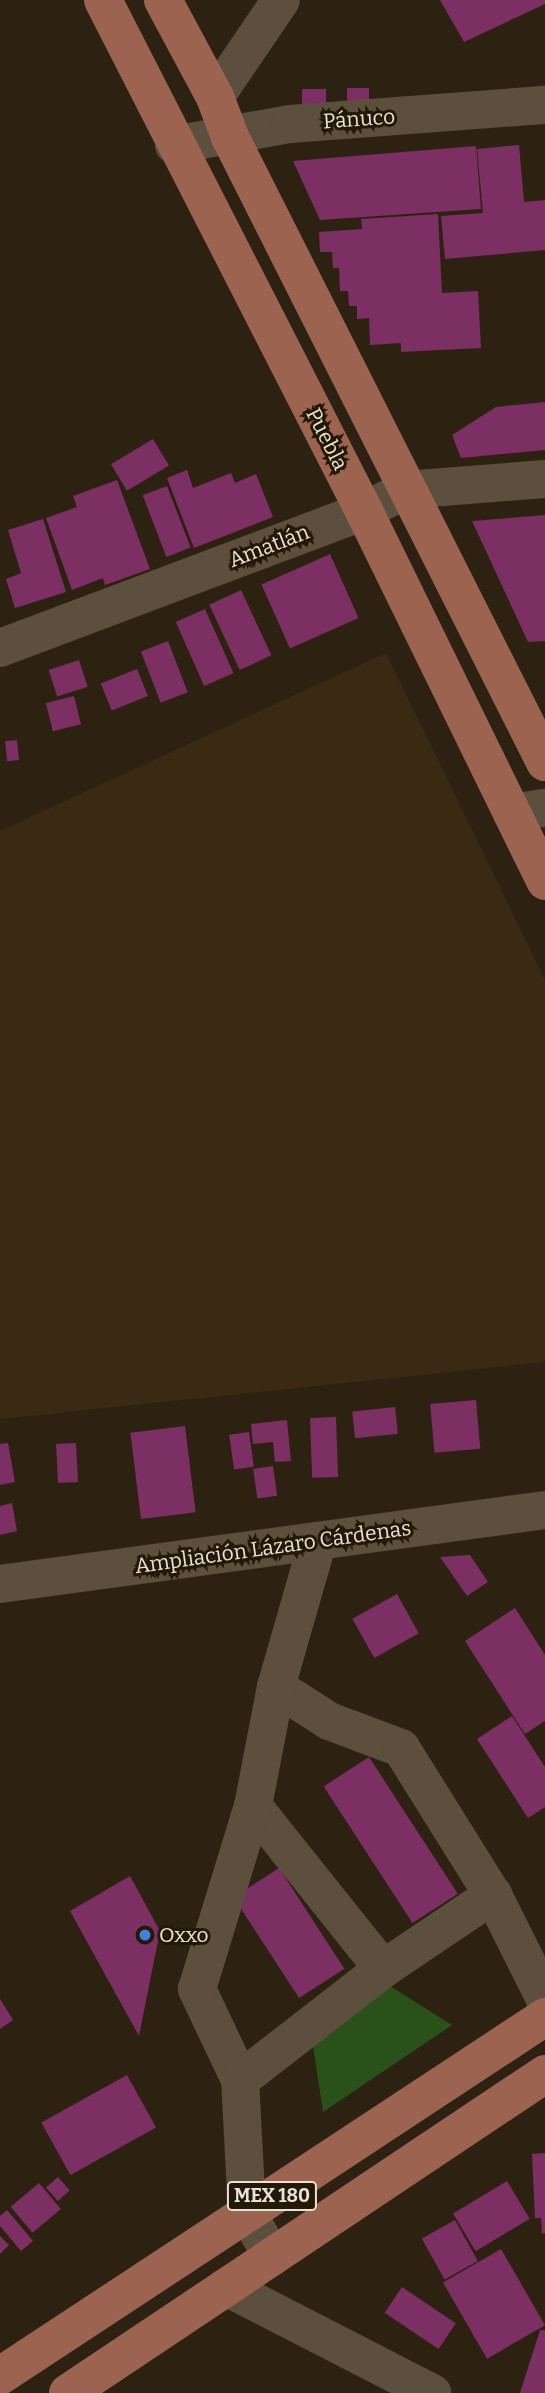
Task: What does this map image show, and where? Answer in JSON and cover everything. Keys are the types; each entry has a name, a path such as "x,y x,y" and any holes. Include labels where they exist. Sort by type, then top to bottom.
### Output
{"main road":[{"path":"109,13 165,5 215,97 230,137 405,490 545,762"},
{"name":"Puebla","path":"109,13 174,145 363,510 528,810 545,881"},
{"name":"MEX 180","path":"0,2376 545,2017"},
{"name":"MEX 180","path":"68,2393 545,2074"}],"street":[{"path":"215,97 281,0"},
{"name":"Pánuco","path":"174,145 230,137 290,124 545,105"},
{"name":"Amatlán","path":"0,648 363,510 405,490 545,479"},
{"name":"Ampliación Lázaro Cárdenas","path":"0,1584 545,1510"},
{"path":"272,2257 247,2212 240,2080 197,1989 253,1806 276,1687 318,1541"},
{"path":"276,1687 329,1721 401,1748 493,1895 545,1999"},
{"path":"253,1806 383,1969"},
{"path":"240,2080 383,1969 493,1895"},
{"path":"226,2287 432,2393"}],"shaded area":[{"path":"386,653 545,980 545,1362 0,1419 0,831"}],"green space":[{"path":"382,1981 452,2025 323,2112 311,2033"}],"building":[{"path":"440,0 545,0 545,4 464,42"},
{"path":"347,88 369,88 369,110 347,110"},
{"path":"302,89 326,89 326,116 302,116"},
{"path":"519,145 524,202 545,200 545,250 445,259 441,216 483,213 477,149"},
{"path":"476,146 481,209 320,220 293,161"},
{"path":"438,214 442,293 478,291 481,348 401,352 401,343 370,345 369,318 357,319 357,306 349,306 348,291 340,291 339,268 333,268 332,252 320,252 319,232 362,229 361,219"},
{"path":"545,402 545,450 461,458 452,435 496,407"},
{"path":"153,439 169,466 127,491 111,464"},
{"path":"187,470 193,488 231,473 235,483 256,474 273,517 194,548 167,478"},
{"path":"117,480 150,569 105,585 103,578 72,590 46,518 77,507 73,496"},
{"path":"167,486 191,548 166,557 143,495"},
{"path":"545,515 545,641 528,642 472,521"},
{"path":"43,519 66,592 15,608 6,579 21,573 8,530"},
{"path":"330,554 358,618 290,648 261,585"},
{"path":"241,590 271,655 240,670 209,605"},
{"path":"205,609 233,673 204,686 176,622"},
{"path":"168,641 188,692 161,703 141,651"},
{"path":"79,660 88,687 57,697 49,670"},
{"path":"137,669 148,696 112,710 101,684"},
{"path":"74,696 81,724 53,731 46,703"},
{"path":"17,740 19,760 7,761 5,741"},
{"path":"476,1400 480,1449 434,1453 430,1404"},
{"path":"395,1407 398,1434 355,1438 352,1411"},
{"path":"336,1417 338,1477 312,1478 310,1418"},
{"path":"287,1420 291,1461 275,1462 273,1442 253,1444 251,1424"},
{"path":"185,1426 196,1512 141,1519 130,1433"},
{"path":"249,1432 254,1467 234,1469 229,1435"},
{"path":"8,1443 15,1482 0,1485 0,1444"},
{"path":"76,1443 78,1482 58,1483 56,1444"},
{"path":"273,1466 277,1496 257,1498 253,1469"},
{"path":"12,1503 17,1531 0,1535 0,1506"},
{"path":"470,1555 488,1582 467,1596 440,1557"},
{"path":"397,1594 419,1633 374,1658 352,1619"},
{"path":"515,1608 545,1655 545,1721 525,1734 465,1641"},
{"path":"512,1716 545,1767 545,1807 528,1818 477,1739"},
{"path":"369,1757 458,1894 412,1923 324,1786"},
{"path":"279,1868 344,1969 299,1998 234,1897"},
{"path":"130,1876 160,1931 139,2036 70,1911"},
{"path":"0,1999 13,2020 0,2029"},
{"path":"127,2075 156,2127 70,2175 41,2123"},
{"path":"545,2153 545,2233 542,2234 541,2218 535,2218 532,2154"},
{"path":"58,2177 70,2191 58,2201 46,2187"},
{"path":"507,2181 530,2219 476,2251 453,2213"},
{"path":"39,2183 61,2209 33,2233 11,2207"},
{"path":"7,2210 33,2241 21,2251 0,2226 0,2216"},
{"path":"455,2220 478,2261 445,2280 422,2238"},
{"path":"0,2236 9,2245 0,2254"},
{"path":"501,2249 545,2325 487,2359 443,2282"},
{"path":"402,2287 456,2323 439,2349 385,2313"},
{"path":"540,2330 545,2330 545,2393 520,2393"}],"place":[{"name":"Oxxo","path":"145,1935"}]}
